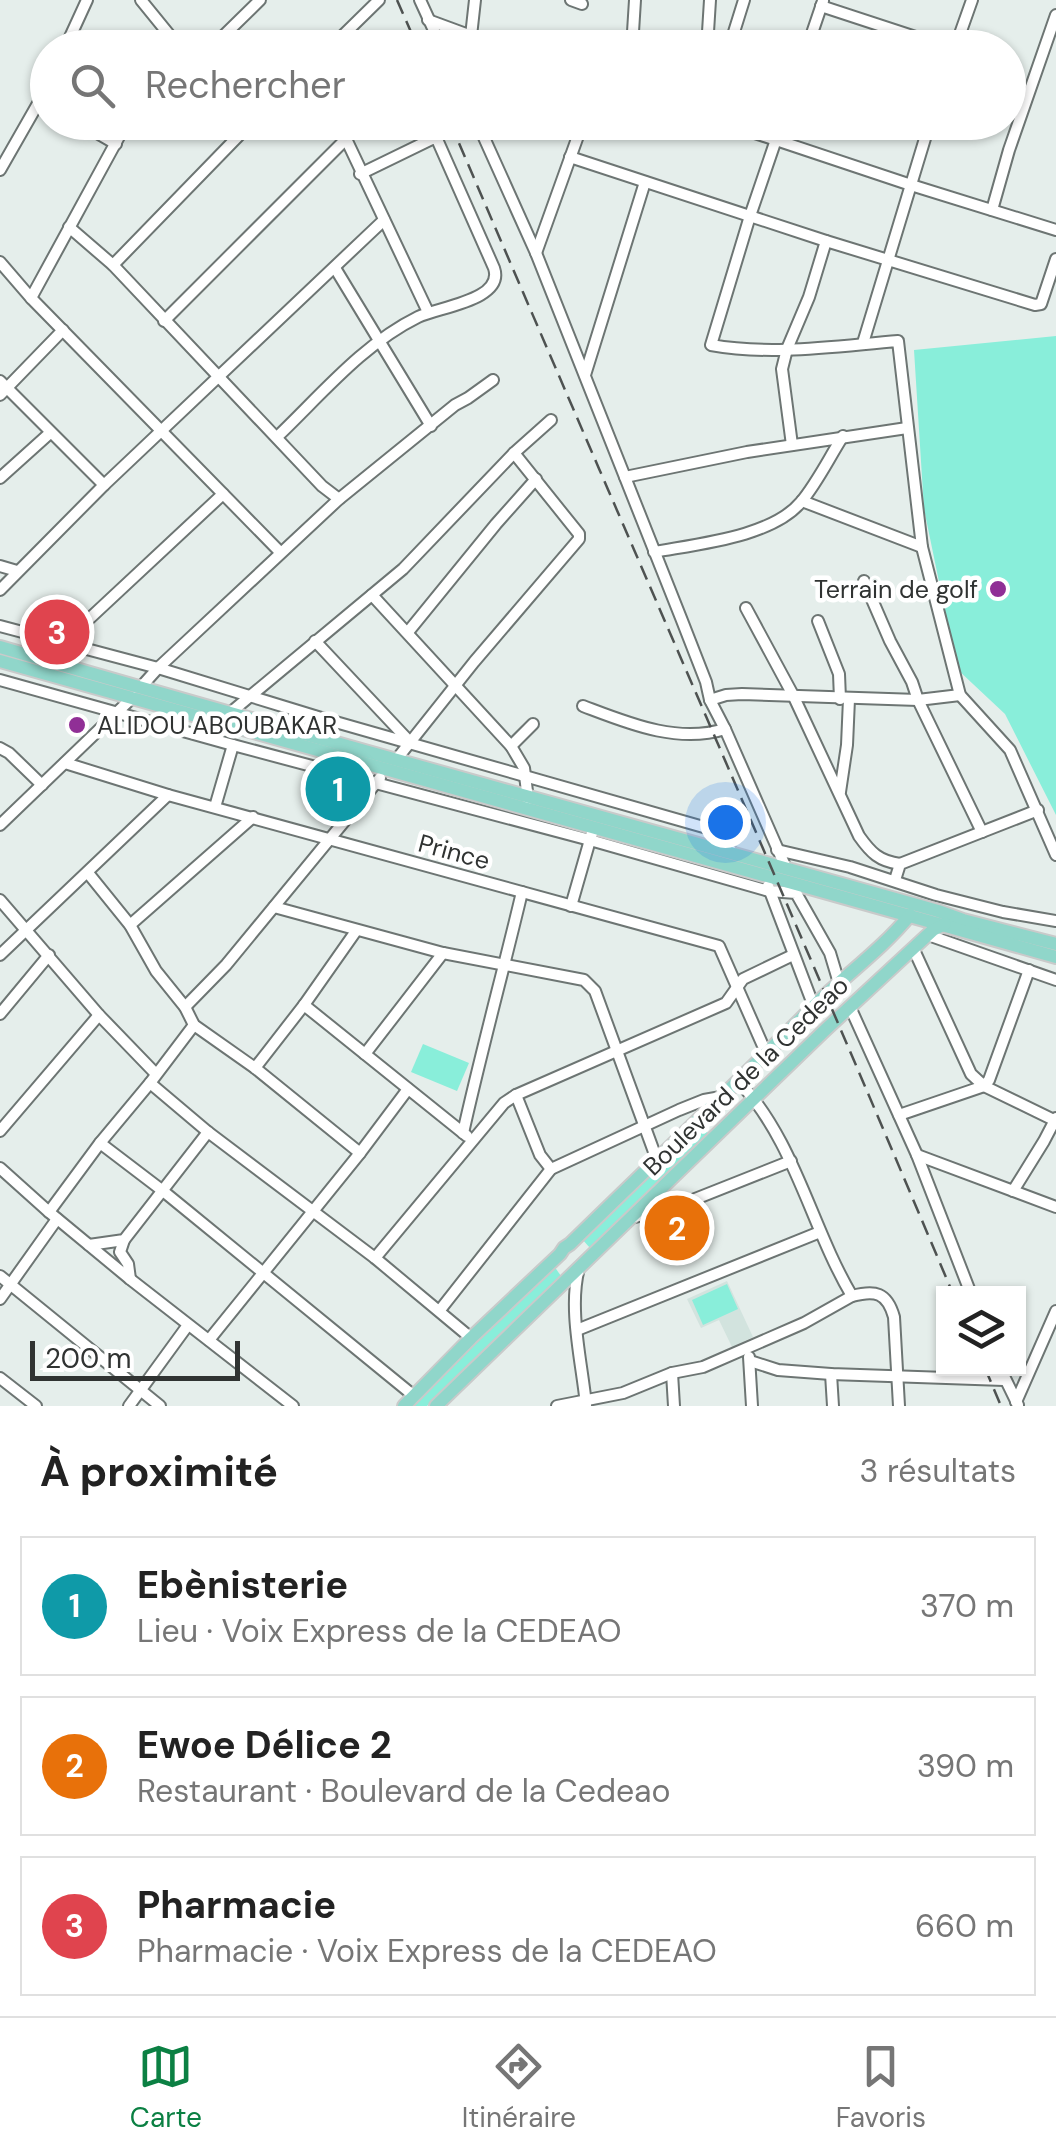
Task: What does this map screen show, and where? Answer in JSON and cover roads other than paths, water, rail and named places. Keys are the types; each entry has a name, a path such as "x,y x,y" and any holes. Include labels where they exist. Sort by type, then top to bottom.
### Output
{"main road":[{"path":"0,647 137,692 392,765 786,868 1056,957"},
{"path":"0,661 230,713 592,834 766,875 910,915 962,920 1056,944"},
{"name":"Boulevard de la Cedeao","path":"409,1401 910,915"},
{"name":"Boulevard de la Cedeao","path":"436,1406 824,1031 914,950 940,918"},
{"path":"840,982 850,1008"},
{"path":"814,1006 824,1031"},
{"path":"705,1115 720,1133"},
{"path":"578,1245 583,1250 586,1256 581,1266 572,1270 565,1267 560,1261 565,1249 578,1245"}],"street":[{"path":"74,30 87,0"},
{"path":"229,30 260,0"},
{"path":"348,30 379,0"},
{"path":"420,0 433,30"},
{"path":"472,30 475,0"},
{"path":"633,30 635,0"},
{"path":"709,30 710,0"},
{"path":"735,30 744,0"},
{"path":"960,30 972,0"},
{"path":"148,2 167,30"},
{"path":"813,30 822,3 900,30"},
{"path":"1026,101 1056,15"},
{"path":"428,20 455,30"},
{"path":"0,170 30,125"},
{"path":"109,140 116,144"},
{"path":"31,298 118,140"},
{"path":"113,265 227,140"},
{"path":"164,322 345,140 428,312"},
{"path":"360,174 430,140"},
{"path":"277,438 378,340 428,312 487,292 495,282 496,275 438,140"},
{"path":"485,140 585,375 710,700 786,868"},
{"path":"536,254 576,140"},
{"path":"773,140 1056,230"},
{"path":"863,344 925,140"},
{"path":"992,210 1012,140"},
{"path":"776,141 710,345 788,349 898,340 922,547 960,695 1010,750 1056,855"},
{"path":"570,157 971,288 1038,306 1056,259"},
{"path":"585,375 645,182"},
{"path":"0,590 104,485 384,220"},
{"path":"68,228 113,265 322,486 339,499"},
{"path":"792,445 782,370 826,241"},
{"path":"0,262 280,552"},
{"path":"336,268 431,426"},
{"path":"62,330 2,388 104,485"},
{"path":"0,826 280,552 455,405 493,380"},
{"path":"230,713 423,550 514,453 551,420"},
{"path":"625,477 843,436 907,428"},
{"path":"0,478 50,433"},
{"path":"654,552 768,527 781,520 802,502 843,436"},
{"path":"185,1007 226,965 580,539 514,453"},
{"path":"408,632 536,479"},
{"path":"45,660 222,494"},
{"path":"802,502 922,547"},
{"path":"0,566 17,571"},
{"path":"864,581 982,832"},
{"path":"372,595 520,757 528,799"},
{"path":"746,608 871,854 900,864 1038,810"},
{"path":"818,621 845,699 846,745 840,792"},
{"path":"0,626 158,668 721,832 732,853"},
{"path":"315,641 409,742"},
{"path":"0,680 376,783 592,834 769,891 796,892 830,953 840,982"},
{"path":"710,700 726,695 918,700 960,695"},
{"path":"583,706 672,733 698,736 725,728"},
{"path":"511,746 532,724"},
{"path":"214,807 233,745"},
{"path":"0,748 42,785"},
{"name":"Prince","path":"65,763 168,795 718,946 767,1054"},
{"path":"0,955 168,795"},
{"path":"130,925 253,817"},
{"path":"572,906 592,834"},
{"path":"777,850 1003,912 1056,920"},
{"path":"895,880 900,864"},
{"path":"88,873 130,925 156,971 194,1024 360,1153"},
{"path":"766,875 814,1006"},
{"path":"468,1137 489,1017 522,892"},
{"path":"0,900 153,1078 208,1132 375,1258 471,1338"},
{"path":"274,907 444,953 584,980 591,985 656,1160"},
{"path":"255,1068 356,931"},
{"path":"928,935 1056,980"},
{"path":"914,950 971,1074 984,1086 1056,1120 1012,1191"},
{"path":"365,1054 444,953"},
{"path":"375,1258 468,1137 516,1095 726,1003 737,984 793,954"},
{"path":"0,1014 49,955"},
{"path":"899,1114 984,1086 993,1074 1030,970"},
{"path":"304,1005 468,1137"},
{"path":"850,1008 917,1155 967,1286"},
{"path":"0,1131 99,1015"},
{"path":"0,1300 100,1143 194,1024"},
{"path":"739,1082 755,1099 790,1161 852,1296"},
{"path":"209,1340 408,1089"},
{"path":"516,1095 540,1155 551,1169"},
{"path":"440,1310 551,1169 704,1100 723,1097"},
{"path":"130,1278 128,1264 120,1252 124,1240 208,1132"},
{"path":"100,1143 264,1273 409,1401"},
{"path":"917,1155 1056,1207"},
{"path":"630,1218 674,1208 790,1161"},
{"path":"0,1168 188,1326 293,1406"},
{"path":"577,1330 820,1232"},
{"path":"88,1244 124,1240"},
{"path":"581,1266 575,1283 586,1404"},
{"path":"0,1276 160,1406"},
{"path":"557,1406 586,1404 672,1373 749,1354 852,1296 874,1293 890,1304 894,1317 899,1406"},
{"path":"1017,1404 1056,1311"},
{"path":"129,1406 188,1326"},
{"path":"749,1354 778,1370 936,1376"},
{"path":"749,1354 752,1406"},
{"path":"672,1373 674,1406"},
{"path":"831,1374 832,1406"},
{"path":"1003,1376 1017,1404"},
{"path":"0,1378 36,1406"}],"railway":[{"path":"397,0 410,30"},
{"path":"458,140 950,1286"},
{"path":"988,1376 1001,1406"}],"place":[{"name":"Terrain de golf","path":"998,589"},
{"name":"Pharmacie","path":"57,632"},
{"name":"ALIDOU ABOUBAKAR","path":"77,725"},
{"name":"Ebènisterie","path":"338,789"},
{"name":"Ewoe Délice 2","path":"677,1228"}]}
